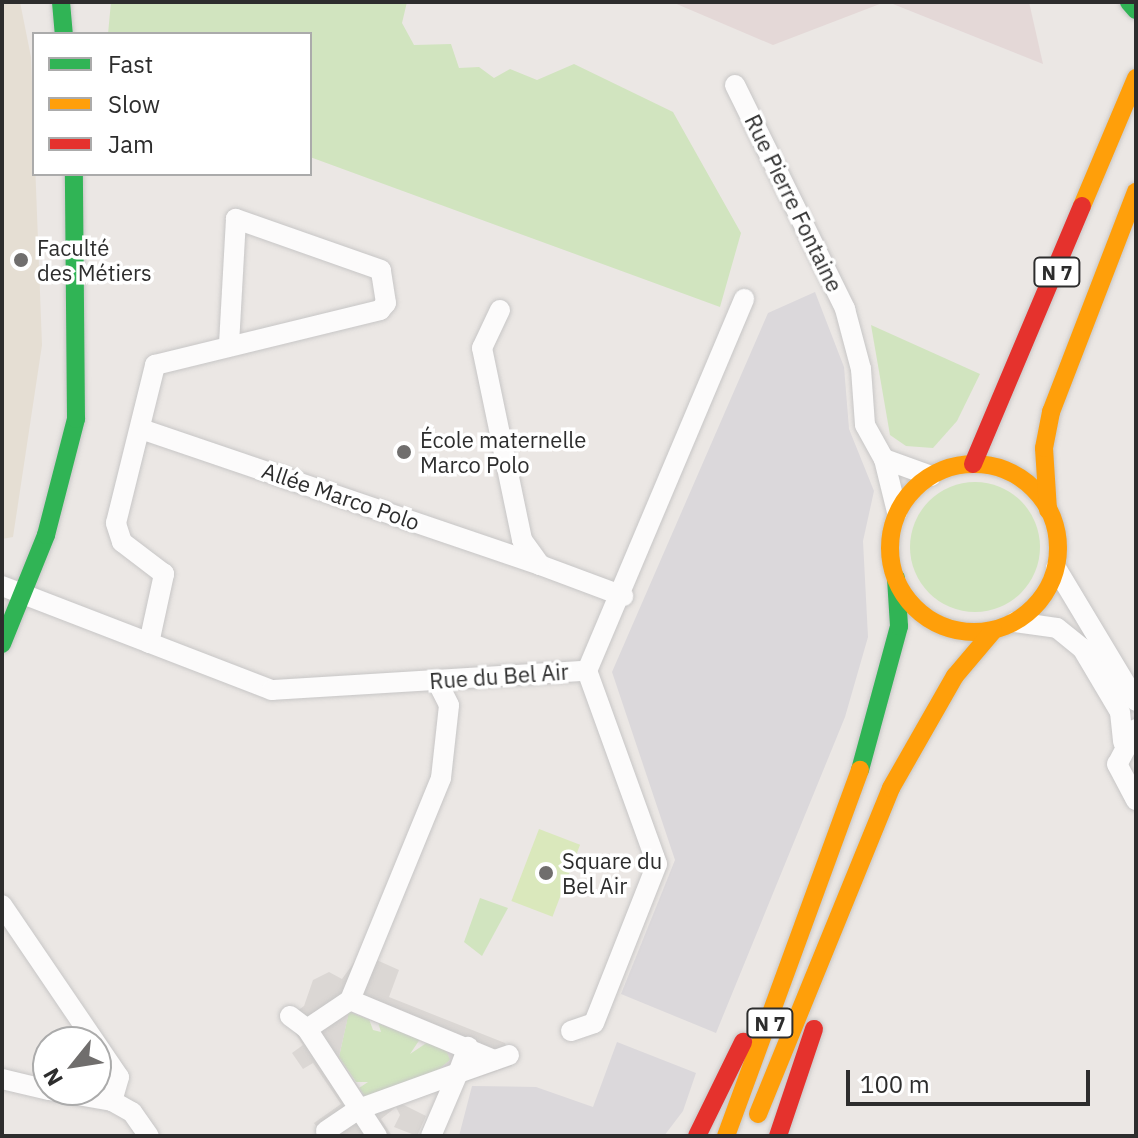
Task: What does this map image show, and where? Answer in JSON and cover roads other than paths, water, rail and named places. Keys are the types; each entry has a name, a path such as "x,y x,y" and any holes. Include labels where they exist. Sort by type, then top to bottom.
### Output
{"main road":[{"path":"61,2 64,32"},
{"path":"1129,2 1136,10"},
{"name":"N 7","path":"973,464 1136,78"},
{"path":"2,644 26,595 65,468 79,394 74,176"},
{"name":"N 7","path":"1048,510 1044,448 1051,412 1136,192"},
{"path":"973,464 1018,478 1048,510 1056,568 1047,589 1015,622 993,631 944,627 907,599 896,578 891,537 897,512 931,476 973,464"},
{"name":"N 7","path":"726,1136 811,908 885,696 899,626 896,578"},
{"name":"N 7","path":"749,1136 891,788 955,676 993,631"},
{"path":"697,1136 791,932 811,908"},
{"path":"778,1136 838,952 836,926"}],"street":[{"name":"Rue Pierre Fontaine","path":"735,85 821,249 861,369 865,425 884,459 897,512"},
{"path":"149,643 164,574 122,542 116,523 155,365 229,343 380,310 386,303 381,270 236,219 229,343"},
{"name":"Rue du Bel Air","path":"2,586 272,690 587,671 623,596 744,299"},
{"path":"500,310 482,348 522,540 540,565"},
{"name":"Allée Marco Polo","path":"141,429 623,596"},
{"path":"884,459 931,476"},
{"path":"1056,568 1136,701"},
{"path":"1015,622 1057,628 1082,648 1120,712 1130,736 1118,775 1136,800"},
{"path":"571,1031 594,1023 657,864 587,671"},
{"path":"307,1029 350,1000 441,778 449,705 436,680"},
{"path":"2,905 88,1026"},
{"path":"324,1129 359,1109 501,1058 350,1000"},
{"path":"290,1016 307,1029 377,1136"},
{"path":"431,1136 468,1047"},
{"path":"112,1060 116,1066 112,1101 132,1112 149,1136"},
{"path":"2,1079 32,1086"}],"place":[{"name":"Faculté des Métiers","path":"21,260"},
{"name":"École maternelle Marco Polo","path":"404,452"},
{"name":"Square du Bel Air","path":"546,873"}]}
